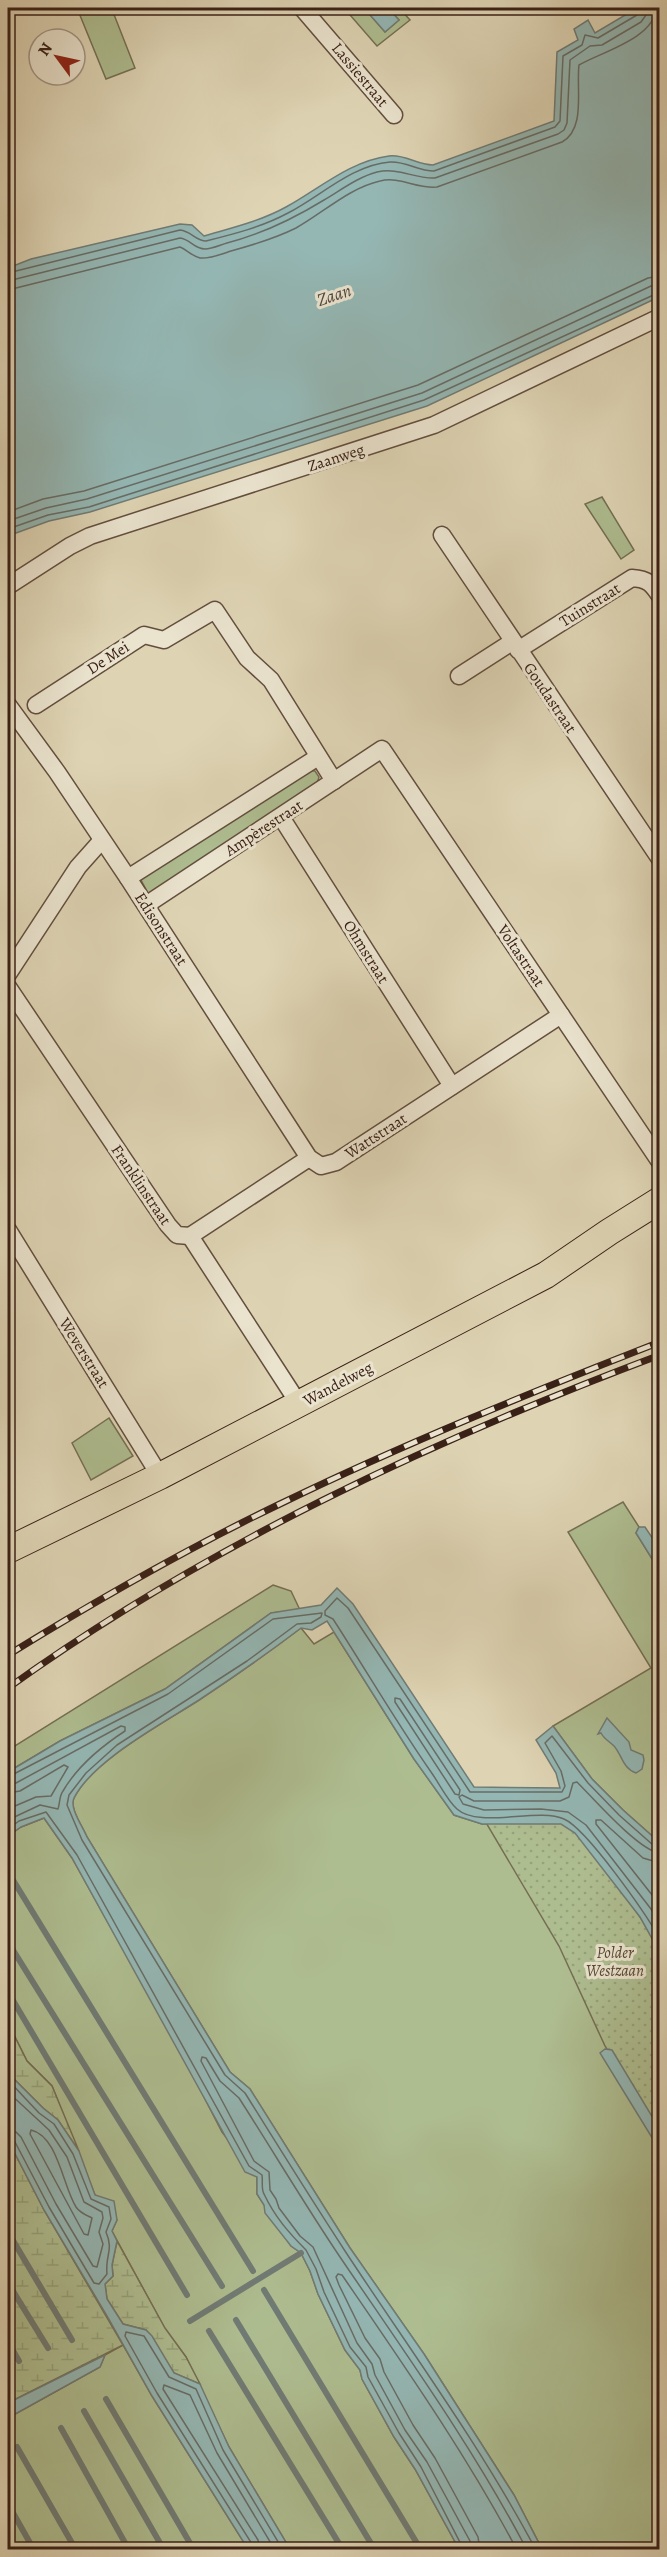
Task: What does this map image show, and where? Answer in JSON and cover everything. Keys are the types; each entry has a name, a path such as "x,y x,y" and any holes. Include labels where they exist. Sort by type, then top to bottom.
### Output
{"main road":[{"name":"Wandelweg","path":"8,1550 160,1476 546,1275 660,1200"}],"street":[{"name":"Lassiestraat","path":"302,8 394,115"},
{"name":"Zaanweg","path":"8,586 70,546 90,536 434,425 660,317"},
{"name":"Goudastraat","path":"442,535 660,859"},
{"name":"Tuinstraat","path":"459,676 632,578 643,579 651,583 660,597"},
{"name":"De Mei","path":"36,705 144,635 164,640 215,610 247,658 271,680 318,757"},
{"name":"Edisonstraat","path":"8,705 57,772 146,905 309,1158"},
{"name":"Ampèrestraat","path":"146,905 382,749"},
{"name":"Voltastraat","path":"382,749 660,1162"},
{"path":"318,757 334,781"},
{"name":"Ampèrestraat","path":"128,878 318,757"},
{"name":"Ohmstraat","path":"281,817 452,1086"},
{"path":"8,974 78,867 102,840"},
{"name":"Franklinstraat","path":"8,987 168,1225 177,1235 190,1236 299,1404"},
{"name":"Wattstraat","path":"309,1158 321,1166 336,1162 561,1015"},
{"path":"190,1236 309,1158"},
{"name":"Weverstraat","path":"8,1230 160,1476"}],"green space":[{"path":"77,8 123,8 113,12 135,68 106,79 87,32 87,27 85,27"},
{"path":"344,8 364,8 385,32 399,20 388,8 399,8 410,20 377,46"},
{"path":"602,497 634,550 621,559 585,504"},
{"path":"308,770 315,771 319,777 316,787 150,897 140,878"},
{"path":"109,1418 133,1456 91,1480 72,1443"},
{"path":"623,1502 639,1527 636,1533 659,1570 659,1842 592,1779 553,1726 651,1668 568,1532"},
{"path":"273,1585 291,1591 300,1610 271,1613 165,1689 60,1741 8,1772 8,1751 13,1747"},
{"path":"301,1628 314,1644 334,1632 414,1759 454,1815 482,1824 540,1822 659,1951 659,2549 542,2549 514,2495 424,2354 350,2248 250,2089 230,2072 87,1837 73,1807 74,1798 83,1784 113,1756 225,1683"},
{"path":"44,1818 72,1858 187,2064 222,2132 257,2177 257,2194 291,2246 301,2253 345,2350 360,2370 362,2379 394,2437 415,2469 459,2549 290,2549 229,2447 186,2357 165,2329 112,2231 117,2220 95,2195 52,2086 27,2061 8,2023 8,1836 21,1827"},
{"name":"Polder Westzaan","path":"562,1820 577,1826 640,1917 659,1950 659,2134 605,2046 559,1946 485,1821"},
{"path":"8,2023 27,2061 52,2086 79,2151 58,2120 12,2077 14,2070 8,2054"},
{"path":"8,2140 44,2210 123,2345 8,2403"},
{"path":"117,2241 165,2328 186,2357 200,2384 174,2373 146,2330 123,2324 107,2299 105,2284 113,2276 112,2265"},
{"path":"123,2345 152,2396 248,2549 8,2549 8,2418 100,2367 105,2355"}],"water":[{"path":"364,8 388,8 399,20 385,32"},
{"name":"Zaan","path":"637,8 659,8 659,297 427,406 90,512 49,521 8,536 8,268 31,259 180,224 192,225 204,236 246,224 276,212 348,170 375,159 395,156 433,165 554,121 557,52 578,40 574,29 588,20 595,33"},
{"path":"639,1527 645,1527 659,1548 659,1570 636,1533"},
{"path":"337,1588 353,1604 474,1787 560,1788 556,1773 536,1740 553,1726 592,1779 659,1842 659,1951 640,1917 575,1833 561,1824 482,1824 454,1815 414,1759 327,1621 312,1630 301,1628 225,1683 112,1756 83,1784 74,1798 73,1807 87,1837 230,2072 250,2089 350,2248 424,2354 514,2495 542,2549 459,2549 415,2469 394,2437 362,2379 360,2370 345,2350 301,2253 291,2246 265,2213 264,2205 257,2194 257,2177 245,2172 72,1858 44,1818 21,1827 8,1836 8,1772 60,1741 165,1689 271,1613 321,1605"},
{"path":"607,1718 629,1742 631,1750 643,1755 642,1769 636,1773 625,1765 614,1746 601,1733 598,1734"},
{"path":"605,2049 612,2050 659,2128 659,2149 600,2053"},
{"path":"8,2054 14,2070 12,2077 58,2120 79,2151 95,2195 114,2201 117,2220 112,2231 117,2241 112,2265 113,2276 105,2284 107,2299 123,2324 146,2330 152,2336 174,2373 200,2384 229,2447 290,2549 248,2549 152,2396 44,2210 8,2140"},
{"path":"105,2355 100,2367 8,2418 8,2403"}],"waterway":[{"path":"13,1880 253,2271"},
{"path":"8,1942 222,2286"},
{"path":"8,1992 187,2295"},
{"path":"8,2232 72,2340"},
{"path":"190,2321 301,2253"},
{"path":"8,2283 48,2348"},
{"path":"264,2290 421,2550"},
{"path":"236,2320 375,2550"},
{"path":"209,2331 343,2550"},
{"path":"8,2342 19,2361"},
{"path":"106,2399 194,2550"},
{"path":"84,2411 164,2550"},
{"path":"61,2428 129,2550"},
{"path":"17,2447 76,2550"},
{"path":"8,2504 34,2550"}],"railway":[{"path":"8,1655 143,1575 282,1503 470,1419 660,1342"},
{"path":"8,1688 84,1636 162,1588 241,1542 323,1500 490,1423 660,1355"}]}
